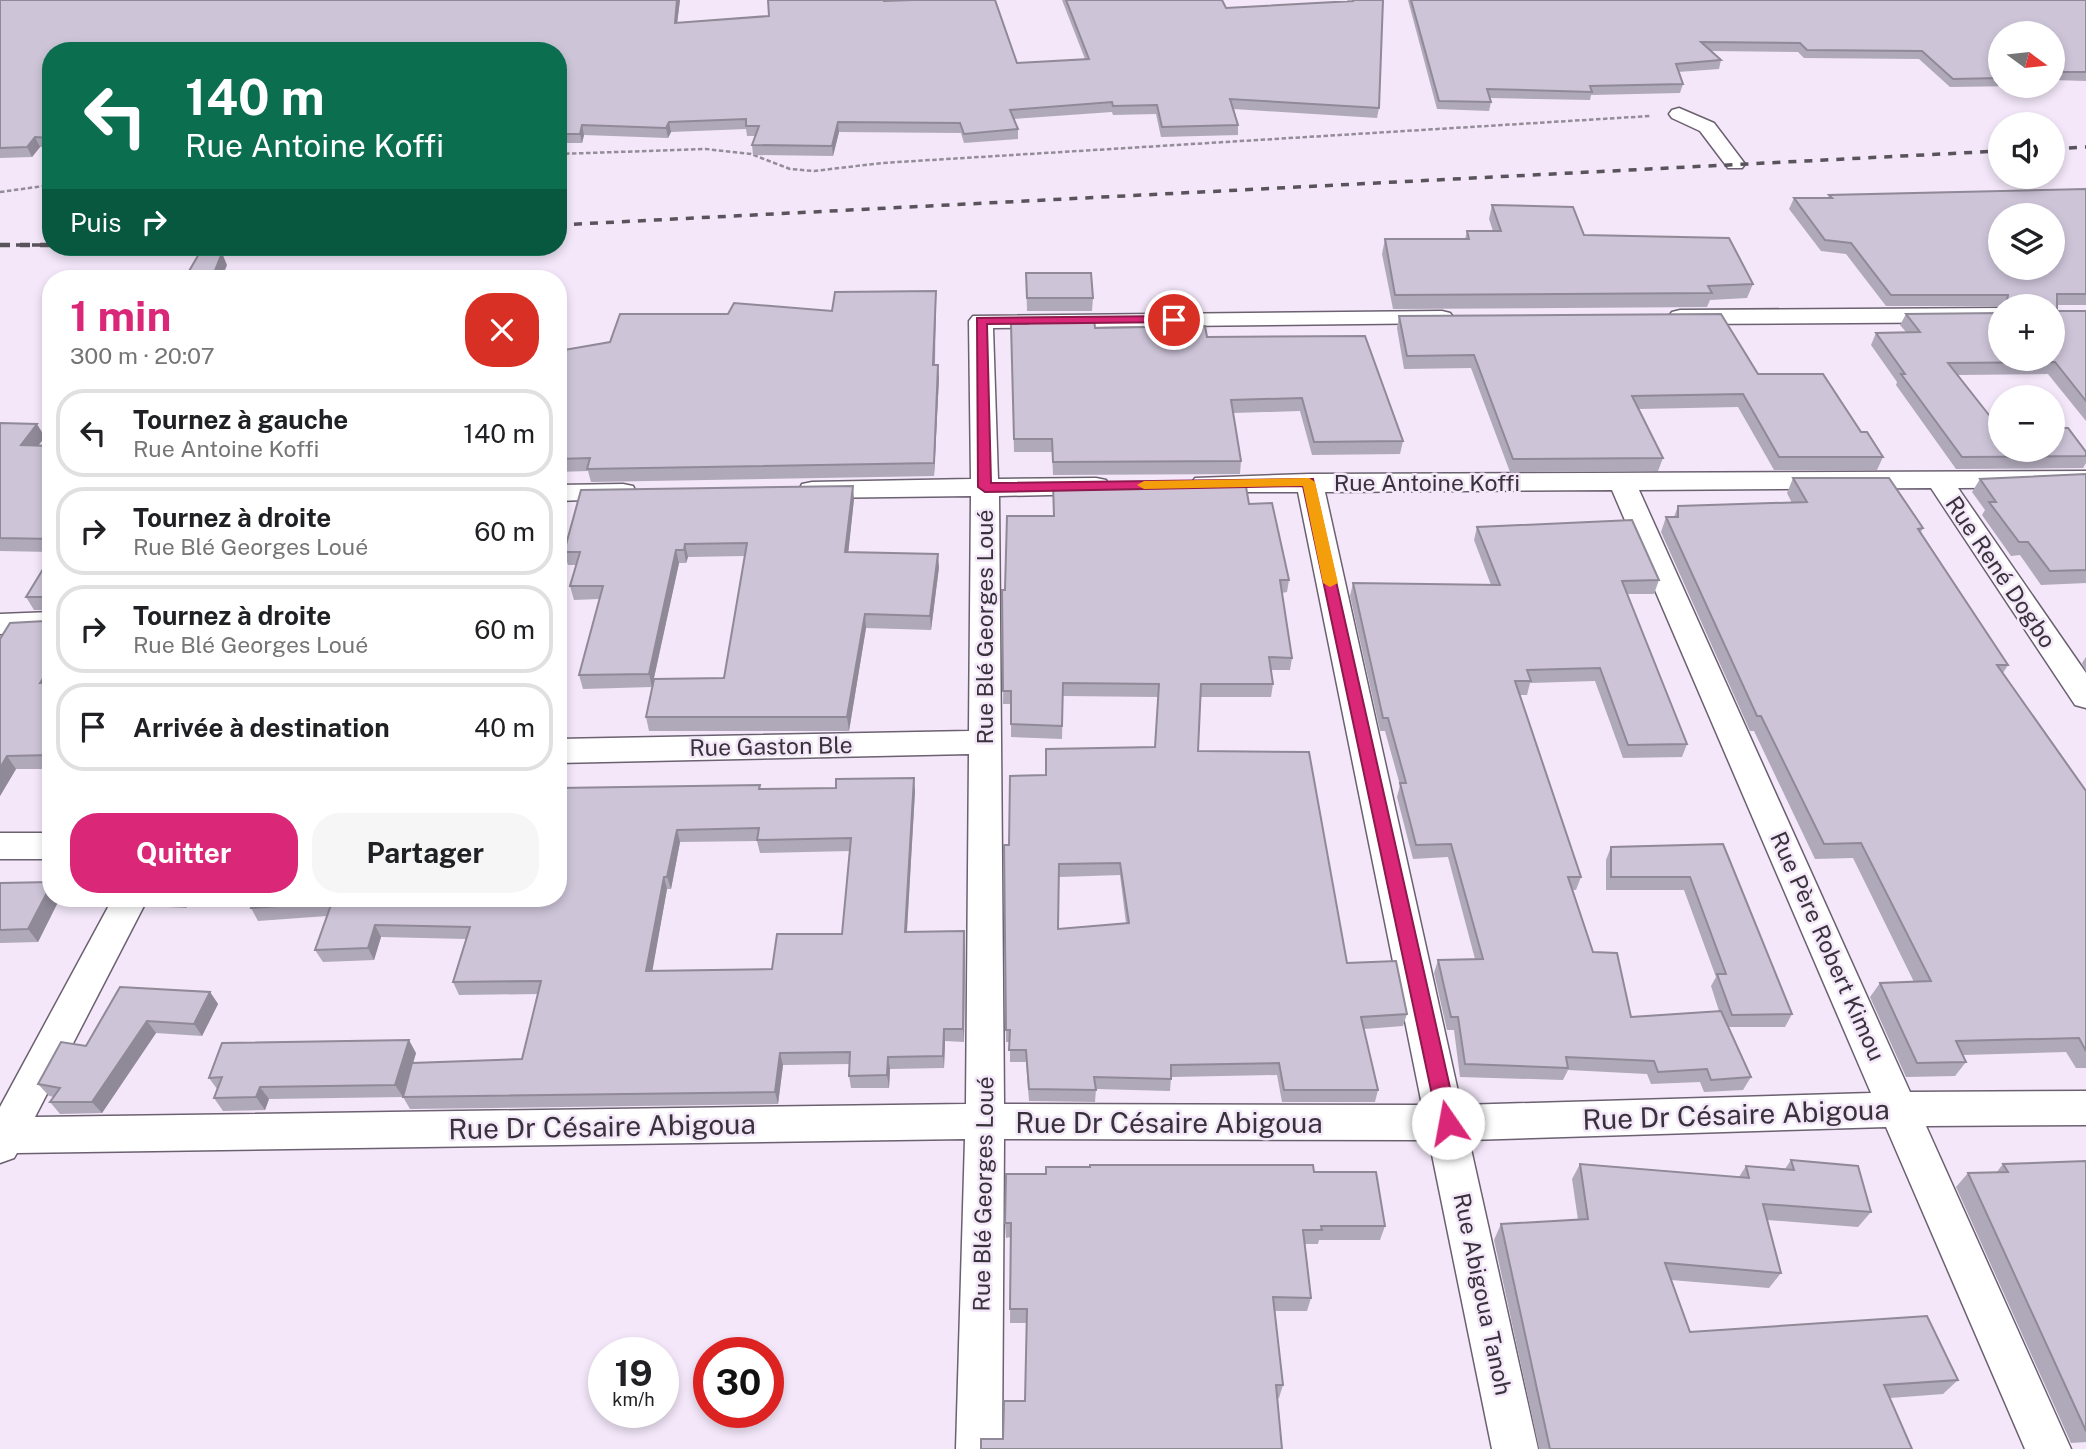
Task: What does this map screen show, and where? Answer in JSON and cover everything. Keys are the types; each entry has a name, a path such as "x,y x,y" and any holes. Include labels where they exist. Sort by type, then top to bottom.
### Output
{"street":[{"path":"1679,114 1707,127 1735,164"},
{"path":"1651,317 1988,315"},
{"name":"Rue Blé Georges Loué","path":"979,1449 985,1121 985,487 981,321 1470,318"},
{"name":"Rue Antoine Koffi","path":"1174,484 1940,482 2086,479"},
{"name":"Rue Abigoua Tanoh","path":"1309,482 1448,1123 1515,1449"},
{"name":"Rue Père Robert Kimou","path":"1622,482 2048,1449"},
{"name":"Rue René Dogbo","path":"1940,482 2086,697"},
{"path":"792,490 1120,485"},
{"path":"567,493 654,492"},
{"path":"0,624 42,622"},
{"name":"Rue Gaston Ble","path":"567,751 983,742"},
{"path":"0,846 42,846"},
{"path":"2,1138 126,907"},
{"name":"Rue Dr Césaire Abigoua","path":"2,1138 985,1121 1448,1123 1900,1109 2086,1108"}],"path":[{"path":"567,154 706,149 751,154 774,160 790,169 838,170 882,163 1679,114"},
{"path":"0,192 42,186"}],"building":[{"path":"0,0 677,0 675,23 769,16 768,0 995,0 1017,63 1089,59 1066,0 1222,0 1226,8 1383,0 1379,108 1230,99 1238,125 1162,127 1157,105 1113,106 1112,102 1010,110 1018,129 964,134 960,123 838,122 832,146 752,145 759,126 746,126 746,119 669,122 666,128 582,125 580,134 567,134 567,42 42,42 42,137 35,137 27,147 0,148"},
{"path":"1411,0 2086,0 2086,72 2065,72 2065,21 1988,21 1988,78 1953,79 1922,51 1807,50 1800,43 1701,42 1721,60 1676,64 1683,84 1590,86 1592,92 1487,89 1491,102 1439,101"},
{"path":"2086,189 2086,294 1891,295 1851,243 1825,240 1794,198 1832,198 1829,195"},
{"path":"1492,205 1573,207 1584,235 1729,238 1753,284 1708,286 1712,293 1395,295 1385,239 1469,239 1467,231 1501,231"},
{"path":"198,256 221,256 215,270 190,270"},
{"path":"1026,273 1091,273 1093,298 1027,298"},
{"path":"936,291 933,365 938,365 934,463 587,469 590,458 567,459 567,349 610,342 620,314 728,314 734,303 832,311 835,292"},
{"path":"2065,311 2086,311 2086,401 2062,371 2065,371"},
{"path":"1988,313 1988,363 1948,363 1988,414 1988,457 1962,457 1901,374 1905,374 1876,333 1920,332 1906,314"},
{"path":"1721,314 1758,374 1823,374 1861,432 1867,432 1883,457 1779,457 1743,394 1632,396 1663,458 1513,459 1474,355 1407,356 1399,316"},
{"path":"1094,317 1095,328 1205,326 1207,337 1365,336 1403,441 1314,442 1302,398 1231,400 1241,461 1053,462 1052,439 1014,439 1011,324 1028,324 1028,318"},
{"path":"0,423 37,424 21,445 42,446 42,539 0,538"},
{"path":"2065,428 2068,428 2086,452 2086,456 2065,456"},
{"path":"2086,474 2086,570 2050,571 2028,542 2019,542 1989,502 1996,502 1980,479"},
{"path":"1793,478 1889,478 1923,528 1918,529 2008,665 1997,665 2086,791 2086,1051 2079,1038 1956,1041 1966,1062 1917,1063 1880,983 1931,981 1861,843 1824,844 1761,716 1757,716 1666,517 1678,517 1678,506 1807,502"},
{"path":"1245,481 1249,504 1272,503 1289,580 1280,580 1292,658 1269,657 1273,684 1201,684 1198,751 1309,752 1347,963 1396,961 1407,1014 1361,1017 1378,1090 1284,1090 1279,1063 1171,1065 1171,1079 1094,1077 1096,1090 1029,1089 1026,1050 1009,1050 1010,1030 1006,1030 1004,845 1009,845 1010,776 1046,775 1046,749 1155,747 1159,684 1063,683 1062,726 1011,724 1011,691 1003,691 1002,590 1005,590 1007,516 1054,516 1053,484","holes":["1120,863 1129,923 1058,929 1059,864"]},
{"path":"853,486 845,552 938,554 930,616 865,614 847,717 646,717 654,679 724,678 747,543 685,544 684,550 676,550 649,674 579,675 603,586 570,586 580,552 567,552 567,541 581,490"},
{"path":"1632,520 1659,580 1622,581 1687,744 1628,745 1600,668 1527,670 1531,681 1515,681 1581,877 1568,877 1593,952 1617,953 1631,1017 1721,1011 1751,1077 1711,1080 1707,1069 1658,1072 1654,1061 1566,1057 1568,1068 1465,1064 1458,1017 1451,1017 1438,960 1483,959 1451,844 1416,845 1400,783 1406,783 1388,718 1383,718 1353,583 1500,585 1477,527"},
{"path":"42,571 42,597 26,597"},
{"path":"42,621 42,755 7,756 0,768 0,639 10,623"},
{"path":"914,778 905,932 964,931 963,1029 944,1029 943,1056 888,1057 887,1075 849,1076 850,1052 780,1053 775,1092 403,1097 412,1063 522,1059 541,981 453,982 470,927 375,925 368,948 315,950 330,907 567,907 567,788 760,785 759,789 836,788 836,779","holes":["759,828 757,840 851,838 842,934 777,934 772,969 646,971 664,877 667,877 677,830"]},
{"path":"1723,844 1792,1014 1732,1015 1717,974 1726,974 1690,877 1611,877 1611,847"},
{"path":"42,882 42,902 28,929 0,930 0,883"},
{"path":"120,987 210,992 194,1024 147,1021 92,1102 50,1102 60,1088 38,1084 61,1042 86,1046"},
{"path":"409,1040 395,1085 260,1087 256,1097 214,1098 222,1077 209,1078 222,1043"},
{"path":"1791,1160 1858,1166 1871,1212 1763,1204 1781,1273 1665,1263 1690,1332 1927,1316 1958,1380 1884,1385 1912,1449 1550,1449 1501,1224 1588,1219 1580,1164 1749,1178 1746,1166 1794,1170"},
{"path":"2086,1161 2086,1431 1968,1173 2008,1172 2003,1164"},
{"path":"1313,1165 1314,1172 1376,1172 1385,1226 1321,1226 1322,1230 1303,1230 1311,1298 1273,1297 1283,1385 1276,1385 1282,1449 981,1449 981,1439 1003,1439 1004,1401 1025,1401 1027,1309 1010,1309 1011,1223 1005,1223 1006,1174 1046,1174 1046,1167"}],"railway":[{"path":"2065,148 2086,147"},
{"path":"567,225 1988,152"},
{"path":"0,245 42,245"}],"slow traffic":[{"path":"1144,485 1309,482 1330,583"}],"route":[{"path":"1174,320 981,321 985,487 1309,482 1448,1123"}]}
